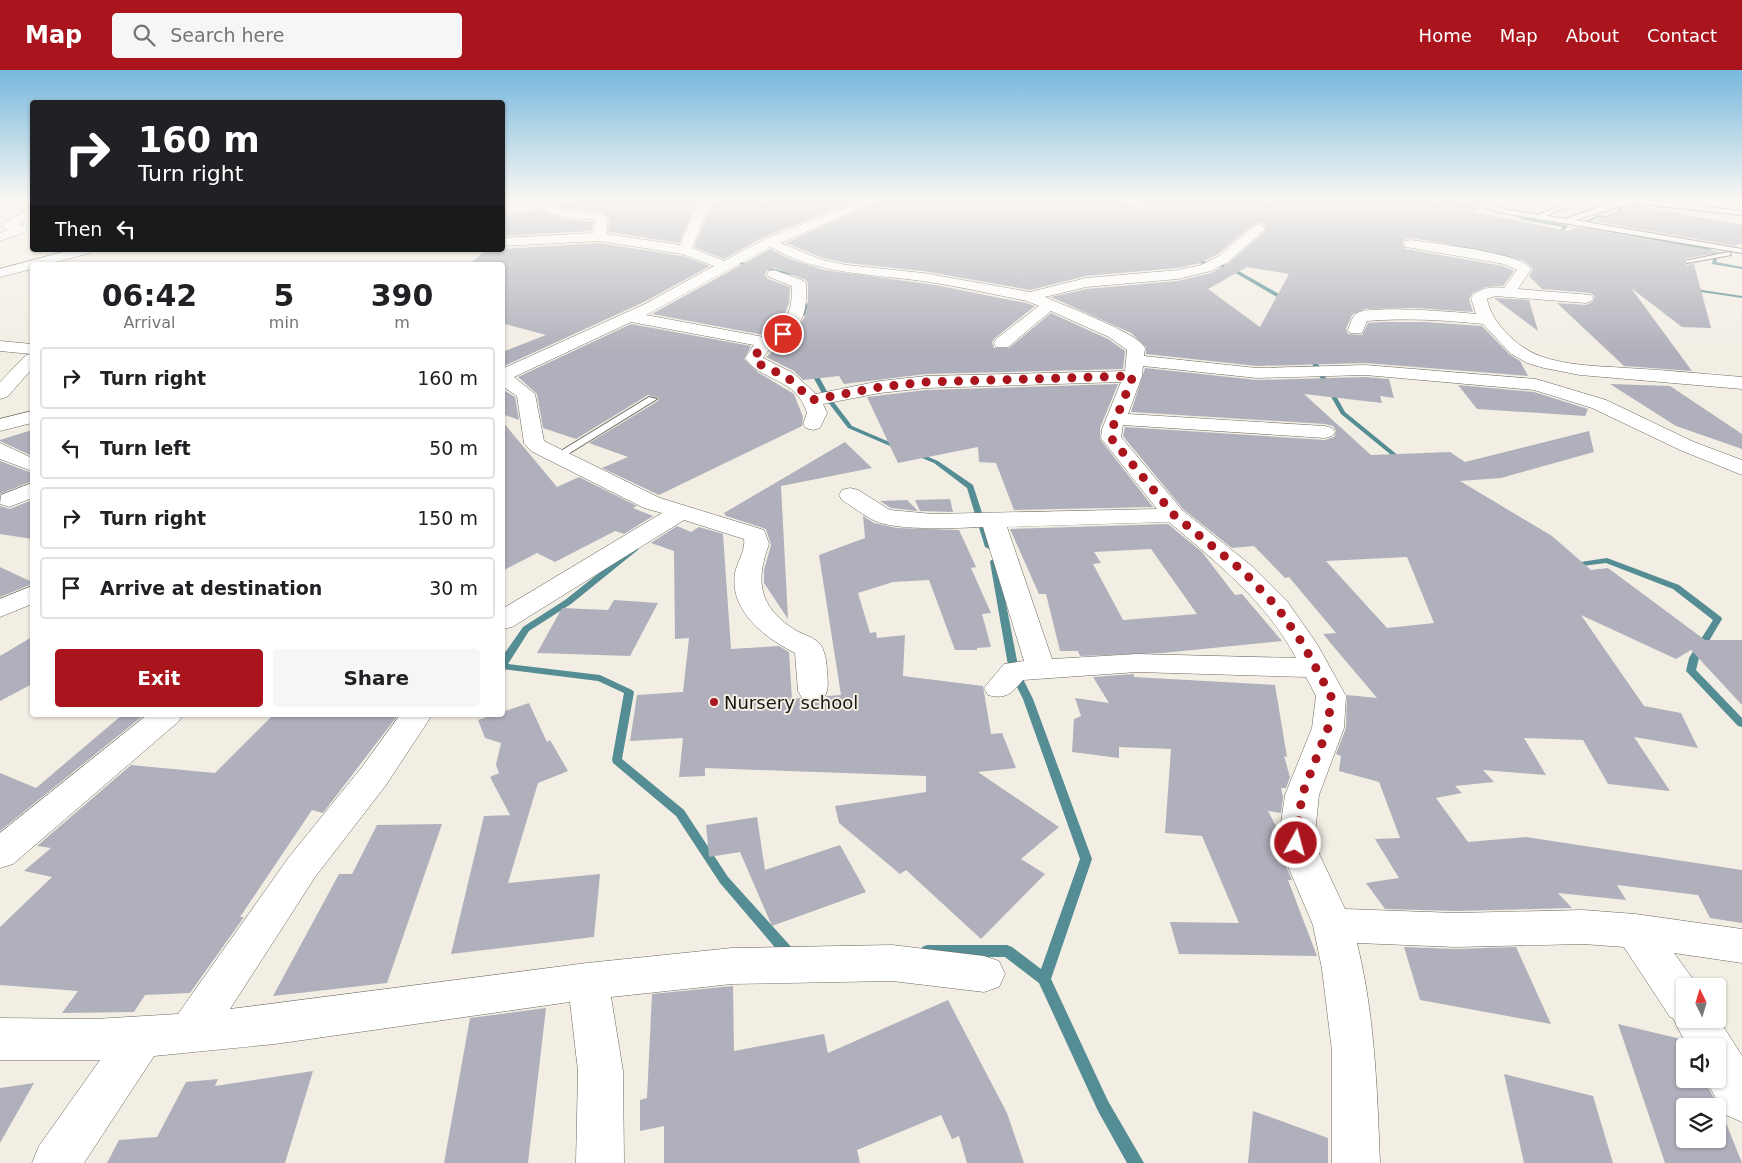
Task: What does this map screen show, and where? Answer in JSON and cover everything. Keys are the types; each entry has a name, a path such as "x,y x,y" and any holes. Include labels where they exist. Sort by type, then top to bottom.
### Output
{"street":[{"path":"679,249 725,266"},
{"path":"505,376 628,317 757,249"},
{"path":"783,249 818,263 847,269 923,277 1041,300 1128,340 1136,348 1133,368 1112,429 1111,438 1174,515 1244,572 1277,607 1303,644 1331,696 1328,728 1302,795 1296,843 1332,925 1347,996 1354,1051 1356,1163"},
{"path":"1002,343 1041,300 1055,289 1090,282 1165,275 1207,267 1224,259 1235,249"},
{"path":"1441,249 1507,260 1520,264 1524,269 1509,292"},
{"path":"41,262 78,252"},
{"path":"0,273 30,265"},
{"path":"774,274 799,284 799,308 787,329 768,343 754,358 757,363 787,377 812,400 817,412 813,424"},
{"path":"0,278 24,281"},
{"path":"1586,298 1509,292 1486,293 1482,295 1480,307 1488,320 1512,345 1530,358 1541,362 1600,371 1742,383"},
{"path":"1356,330 1361,317 1384,314 1433,315 1488,320"},
{"path":"628,317 768,343"},
{"path":"0,346 30,349"},
{"path":"511,355 536,360"},
{"path":"0,392 30,361"},
{"path":"1536,385 1541,362"},
{"path":"812,400 880,387 926,382 1133,368 1257,373 1365,370 1536,385 1599,404 1687,446 1742,468"},
{"path":"505,379 526,394 534,443 556,458 652,503 755,535 757,544 748,561 749,593 752,606 762,619 792,641 808,648 812,665 813,691"},
{"path":"0,425 30,418"},
{"path":"1117,419 1324,432"},
{"path":"0,449 12,458 30,464"},
{"path":"9,500 30,491"},
{"path":"850,495 884,516 933,521 1174,515"},
{"path":"505,619 531,601 632,545 681,511"},
{"path":"993,520 1041,668"},
{"path":"0,609 30,595"},
{"path":"999,688 1014,671 1041,668 1137,663 1315,668"},
{"path":"0,854 165,717"},
{"path":"190,1033 302,867 374,776 415,717"},
{"path":"1332,925 1456,930 1583,927 1635,931 1742,946"},
{"path":"1635,931 1676,990"},
{"path":"0,1039 95,1040 190,1033 274,1024 587,981 732,966 892,963 984,974"},
{"path":"587,981 597,1023 602,1070 600,1163"},
{"path":"56,1163 142,1037"},
{"path":"1726,1072 1742,1099"}],"lane":[{"path":"1725,249 1742,252"},
{"path":"1687,261 1742,252"},
{"path":"556,458 652,399"}],"building":[{"path":"505,249 637,249 682,256 710,266 644,302 505,366 505,351 546,335 505,324 505,262 472,262 484,252 505,252"},
{"path":"699,249 742,249 724,259"},
{"path":"770,249 787,258 824,270 935,285 1035,306 995,338 992,342 994,348 1009,348 1051,313 1108,339 1125,351 1123,369 926,374 844,384 839,376 803,380 794,371 766,357 796,331 804,318 808,303 808,284 806,280 775,268 767,270 765,275 768,279 790,287 789,303 782,320 764,335 652,314"},
{"path":"801,249 1224,249 1200,263 1178,268 1086,276 1030,290 923,271 847,263 823,258"},
{"path":"1245,249 1406,249 1503,266 1514,271 1503,286 1486,287 1473,293 1469,299 1473,312 1415,308 1365,309 1352,315 1346,329 1348,334 1362,335 1368,323 1425,322 1482,326 1509,354 1520,361 1528,376 1365,363 1257,366 1146,354 1146,347 1131,333 1051,297 1086,289 1178,281 1211,273 1229,263","holes":["1247,267 1289,274 1260,327 1208,289"]},
{"path":"1476,249 1705,249 1722,252 1684,259 1682,261 1687,265 1697,263 1694,264 1711,328 1682,327 1631,288 1692,371 1624,366 1557,303 1586,305 1592,302 1595,297 1591,293 1542,289 1529,276 1533,269 1524,261"},
{"path":"1494,298 1529,300 1538,331"},
{"path":"631,324 751,346 744,359 759,373 794,394 803,417 802,426 659,495 602,468 628,457 589,443 658,401 659,398 648,395 576,439 543,428 537,394 518,377"},
{"path":"1145,368 1257,380 1365,377 1389,379 1394,398 1380,396 1382,403 1304,394 1371,455 1450,452 1465,462 1589,431 1594,452 1501,478 1460,481 1552,536 1591,570 1608,568 1705,640 1742,640 1742,705 1691,650 1676,659 1581,615 1644,706 1681,713 1698,748 1634,737 1670,791 1608,784 1583,740 1524,738 1546,775 1483,770 1494,782 1455,786 1462,793 1436,798 1468,842 1526,837 1742,870 1742,923 1710,918 1698,895 1617,885 1626,900 1558,893 1572,908 1456,911 1385,909 1366,883 1399,878 1375,839 1400,838 1379,782 1339,771 1341,756 1336,754 1346,728 1347,695 1377,698 1323,634 1336,633 1289,577 1285,578 1254,546 1232,548 1183,509 1123,436 1125,427 1325,440 1334,437 1336,431 1333,426 1325,424 1131,412","holes":["1407,557 1434,623 1387,628 1326,561"]},
{"path":"1118,384 1100,428 1100,439 1153,507 1014,510 996,463 979,462 978,447 898,463 867,397 926,390"},
{"path":"1610,384 1670,386 1742,434 1742,449 1676,426"},
{"path":"1458,385 1534,392 1588,409 1585,416 1477,409"},
{"path":"505,391 515,397 519,420 505,415"},
{"path":"505,425 557,487 579,477 637,506 633,508 653,516 624,534 615,531 555,562 537,553 505,569"},
{"path":"30,431 30,455 0,441"},
{"path":"845,442 872,468 781,486 788,619 764,583 764,570 771,545 766,529 726,516 724,513"},
{"path":"0,461 30,472 30,482 0,494"},
{"path":"950,499 953,512 920,511 915,500"},
{"path":"907,500 918,511 891,508 880,501"},
{"path":"30,501 30,539 0,534 0,506 10,509"},
{"path":"863,516 874,523 897,528 959,530 976,567 971,568 991,613 982,614 991,647 977,648 977,650 955,650 929,580 893,582 858,593 870,633 876,632 877,638 905,635 903,676 983,686 991,734 1002,733 1016,768 978,772 1059,827 1021,859 1045,874 981,939 906,870 900,874 839,823 835,806 926,792 926,776 705,768 705,776 679,777 683,738 630,741 637,695 683,692 689,638 675,639 674,551 651,543 677,526 691,532 699,527 723,534 731,649 779,646 789,652 792,699 800,698 813,703 824,700 827,696 841,695 819,555 865,538"},
{"path":"1168,524 1202,552 1235,595 1242,594 1282,641 1163,653 1080,656 1078,651 1060,651 1046,594 1039,594 1010,529","holes":["1151,549 1197,614 1123,620 1093,564 1101,563 1094,552"]},
{"path":"0,567 30,581 30,585 0,597"},
{"path":"614,600 658,603 630,656 537,653 562,608 608,610"},
{"path":"30,638 30,685 0,701 0,656"},
{"path":"1134,674 1134,677 1275,685 1287,757 1284,756 1290,777 1286,788 1281,788 1283,797 1281,813 1268,811 1278,830 1276,844 1292,880 1288,880 1317,956 1179,954 1170,922 1239,923 1202,836 1165,833 1171,749 1119,747 1119,758 1072,752 1074,719 1081,716 1075,698 1109,703 1093,677"},
{"path":"529,703 547,742 550,740 568,771 538,783 508,883 600,874 594,937 451,954 484,816 510,815 490,777 499,773 496,765 501,743 485,738 478,720 487,717 505,717 505,711"},
{"path":"120,717 142,717 0,831 0,773 36,788"},
{"path":"271,717 396,717 323,813 312,810 240,917 244,917 190,993 145,995 134,1012 62,1013 78,991 0,985 0,927 52,877 24,871 51,848 37,846 131,765 215,773"},
{"path":"757,817 765,870 840,845 866,892 772,926 740,852 709,857 706,825"},
{"path":"442,824 387,983 273,996 339,874 352,874 377,825"},
{"path":"1404,947 1456,949 1516,947 1551,1024 1420,1000"},
{"path":"733,986 734,1051 824,1034 828,1053 948,1000 1007,1113 1024,1163 967,1163 959,1136 952,1139 941,1115 857,1150 860,1163 664,1163 664,1126 640,1131 640,1100 647,1098 652,994"},
{"path":"546,1008 528,1163 444,1163 470,1018"},
{"path":"1618,1024 1677,1038 1676,1088 1708,1088 1714,1098 1676,1098 1676,1148 1726,1148 1726,1123 1742,1163 1665,1163"},
{"path":"313,1071 285,1163 107,1163 119,1140 157,1137 186,1082 218,1079 215,1086"},
{"path":"1504,1074 1593,1096 1613,1163 1524,1163"},
{"path":"34,1083 0,1143 0,1088"},
{"path":"1253,1111 1328,1138 1328,1163 1248,1163"}],"waterway":[{"path":"1473,249 1517,258"},
{"path":"1708,249 1716,255 1714,263 1742,268"},
{"path":"1190,260 1228,267 1284,299 1286,302"},
{"path":"731,261 797,275"},
{"path":"1689,289 1742,297"},
{"path":"813,299 803,314 816,317"},
{"path":"1310,355 1343,413 1403,462"},
{"path":"815,367 814,373 827,397 850,427 899,448"},
{"path":"914,453 936,462 970,487 989,547"},
{"path":"505,660 526,629 568,602 635,549"},
{"path":"1574,565 1607,560 1676,587 1718,619 1694,658 1691,671 1742,724"},
{"path":"994,562 1014,671 1028,699 1086,859 1044,979"},
{"path":"505,666 600,678 629,692 617,760 680,813 724,880 789,954"},
{"path":"927,951 1007,951 1044,979"},
{"path":"1044,979 1103,1106 1136,1163"}],"place":[{"name":"Nursery school","path":"714,702"}],"route":[{"path":"783,334 759,350 754,358 757,363 787,377 812,400 880,387 926,382 1133,376 1112,429 1111,438 1174,515 1244,572 1277,607 1303,644 1331,696 1328,728 1302,795 1296,843"}]}
